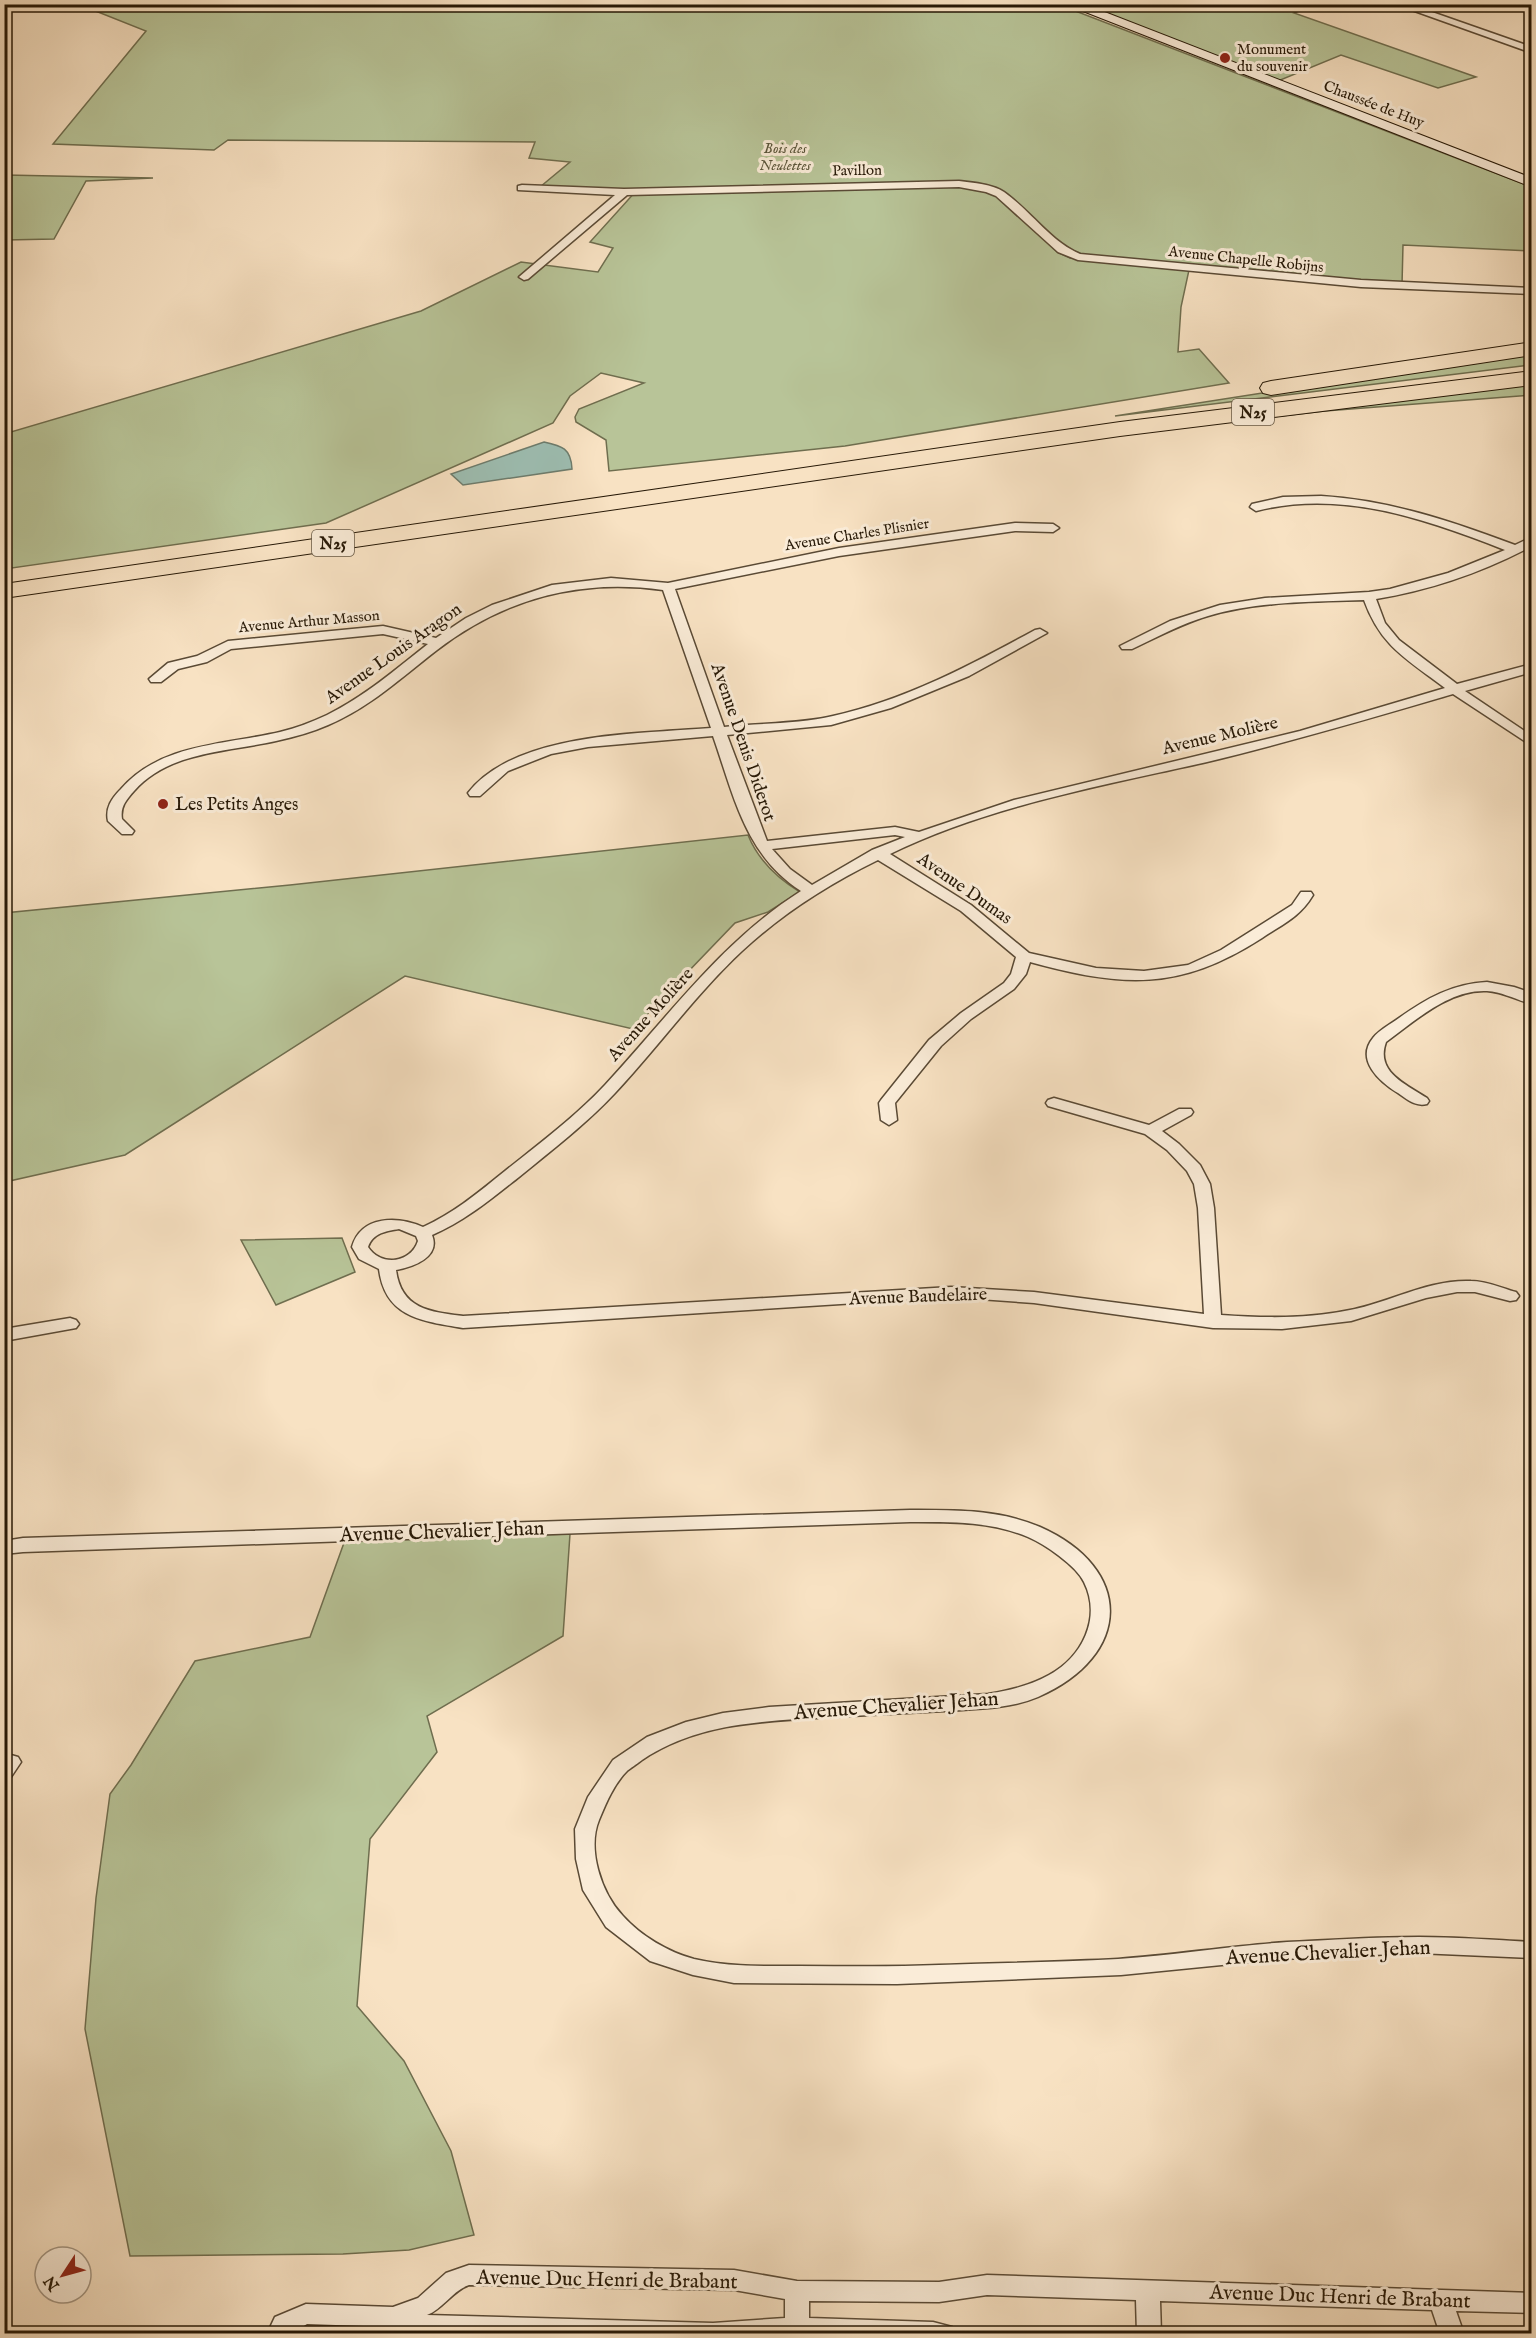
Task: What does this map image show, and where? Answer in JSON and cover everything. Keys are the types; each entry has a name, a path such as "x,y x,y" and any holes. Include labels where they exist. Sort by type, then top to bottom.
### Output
{"highway":[{"path":"976,445 996,431 1532,348"},
{"name":"N25","path":"4,591 1324,393 1532,369"},
{"name":"N25","path":"4,579 976,445 1532,378"},
{"path":"976,445 1003,453 1277,421 1532,399"}],"main road":[{"name":"Chaussée de Huy","path":"1071,4 1532,183"}],"street":[{"path":"1399,4 1532,50"},
{"name":"Pavillon","path":"522,188 624,192 939,184 982,188"},
{"name":"Avenue Chapelle Robijns","path":"982,188 1002,196 1062,250 1078,257 1357,284 1532,291"},
{"path":"524,277 624,192"},
{"path":"1256,507 1293,500 1334,501 1386,508 1445,523 1515,550"},
{"name":"Avenue Charles Plisnier","path":"668,587 839,552 1015,527 1053,528"},
{"path":"1127,646 1179,622 1222,608 1272,600 1369,596 1421,586 1496,560 1532,541"},
{"name":"Avenue Louis Aragon","path":"127,831 115,821 114,811 126,790 149,772 185,755 273,738 329,719 358,702 465,622 484,612 537,593 617,582 668,587"},
{"name":"Avenue Denis Diderot","path":"668,587 754,832 775,864 792,879 810,890"},
{"path":"1369,596 1379,624 1394,643 1456,690 1532,742"},
{"name":"Avenue Arthur Masson","path":"156,679 172,666 202,658 228,645 383,630 408,634 437,643"},
{"path":"475,793 503,768 547,751 588,743 831,721 865,713 922,693 988,662 1040,633"},
{"name":"Avenue Molière","path":"423,1233 466,1211 570,1128 608,1091 716,969 742,943 810,890 877,853 917,835 973,815 1069,789 1294,737 1532,668"},
{"name":"Avenue Molière","path":"762,846 895,831 917,835"},
{"name":"Avenue Dumas","path":"877,853 966,908 1024,956"},
{"path":"889,1120 887,1103 928,1050 950,1029 1009,986 1018,974 1024,956 1065,968 1104,975 1138,976 1175,972 1223,955 1298,908 1306,896"},
{"path":"1421,1101 1388,1079 1378,1068 1373,1058 1374,1049 1379,1040 1446,993 1460,988 1489,986 1532,999"},
{"path":"1054,1103 1151,1131 1185,1158 1202,1184 1206,1208 1213,1322"},
{"path":"1151,1131 1185,1112"},
{"path":"390,1225 411,1227 423,1233 426,1241 423,1253 404,1263 387,1265 371,1261 364,1256 360,1247 366,1235 374,1229 390,1225"},
{"name":"Avenue Baudelaire","path":"387,1265 390,1287 399,1299 425,1314 462,1322 951,1292 1009,1295 1213,1322 1281,1323 1351,1315 1413,1296 1457,1287 1472,1286 1510,1296"},
{"path":"4,1335 70,1324"},
{"name":"Avenue Chevalier Jehan","path":"4,1548 35,1545 910,1516 962,1516 1005,1521 1037,1533 1071,1555 1093,1579 1101,1608 1097,1636 1083,1658 1058,1679 1026,1694 988,1701 734,1719 686,1729 654,1742 620,1765 598,1797 585,1829 586,1859 594,1890 614,1921 658,1955 693,1967 734,1974 897,1975 1121,1966 1282,1951 1418,1945 1532,1950"},
{"name":"Avenue Duc Henri de Brabant","path":"393,2317 426,2306 454,2280 469,2275 734,2280 797,2291 939,2292 987,2285 1532,2303"},
{"path":"1148,2290 1149,2334"},
{"path":"797,2291 797,2331"},
{"path":"1440,2299 1452,2334"},
{"name":"Avenue Duc Henri de Brabant","path":"281,2329 306,2314 393,2317 429,2326 713,2333 755,2328 797,2331 922,2331 944,2334"}],"green space":[{"path":"1088,4 1314,5 1294,13 1476,77 1438,88 1341,55 1278,81 1084,6"},
{"name":"Bois des Neulettes","path":"94,5 1060,5 1531,187 1531,251 1403,245 1402,285 1084,255 1063,246 1051,246 1057,252 1070,258 1189,270 1181,307 1178,352 1199,349 1229,383 845,446 609,471 606,440 576,422 575,417 579,409 644,383 601,373 570,396 553,423 326,523 5,569 4,434 421,311 521,262 598,272 613,248 590,242 637,190 540,187 570,162 529,158 535,142 228,140 214,150 53,144 146,31 93,10"},
{"path":"4,175 153,178 86,181 54,239 5,240"},
{"path":"1531,351 1531,365 1115,416"},
{"path":"1531,383 1531,395 1325,411 1211,424"},
{"path":"748,835 769,868 800,892 768,912 735,923 633,1029 405,976 125,1155 5,1182 4,913 290,885"},
{"path":"342,1238 355,1272 276,1305 241,1240"},
{"path":"570,1534 563,1636 427,1716 437,1752 370,1839 357,2006 404,2061 451,2151 474,2235 409,2250 343,2254 130,2256 85,2029 96,1898 110,1794 131,1765 195,1661 310,1637 345,1540"}],"water":[{"path":"544,442 564,449 570,456 572,469 463,485 451,474"}],"place":[{"name":"Monument du souvenir","path":"1225,58"},
{"name":"Les Petits Anges","path":"163,804"}]}
